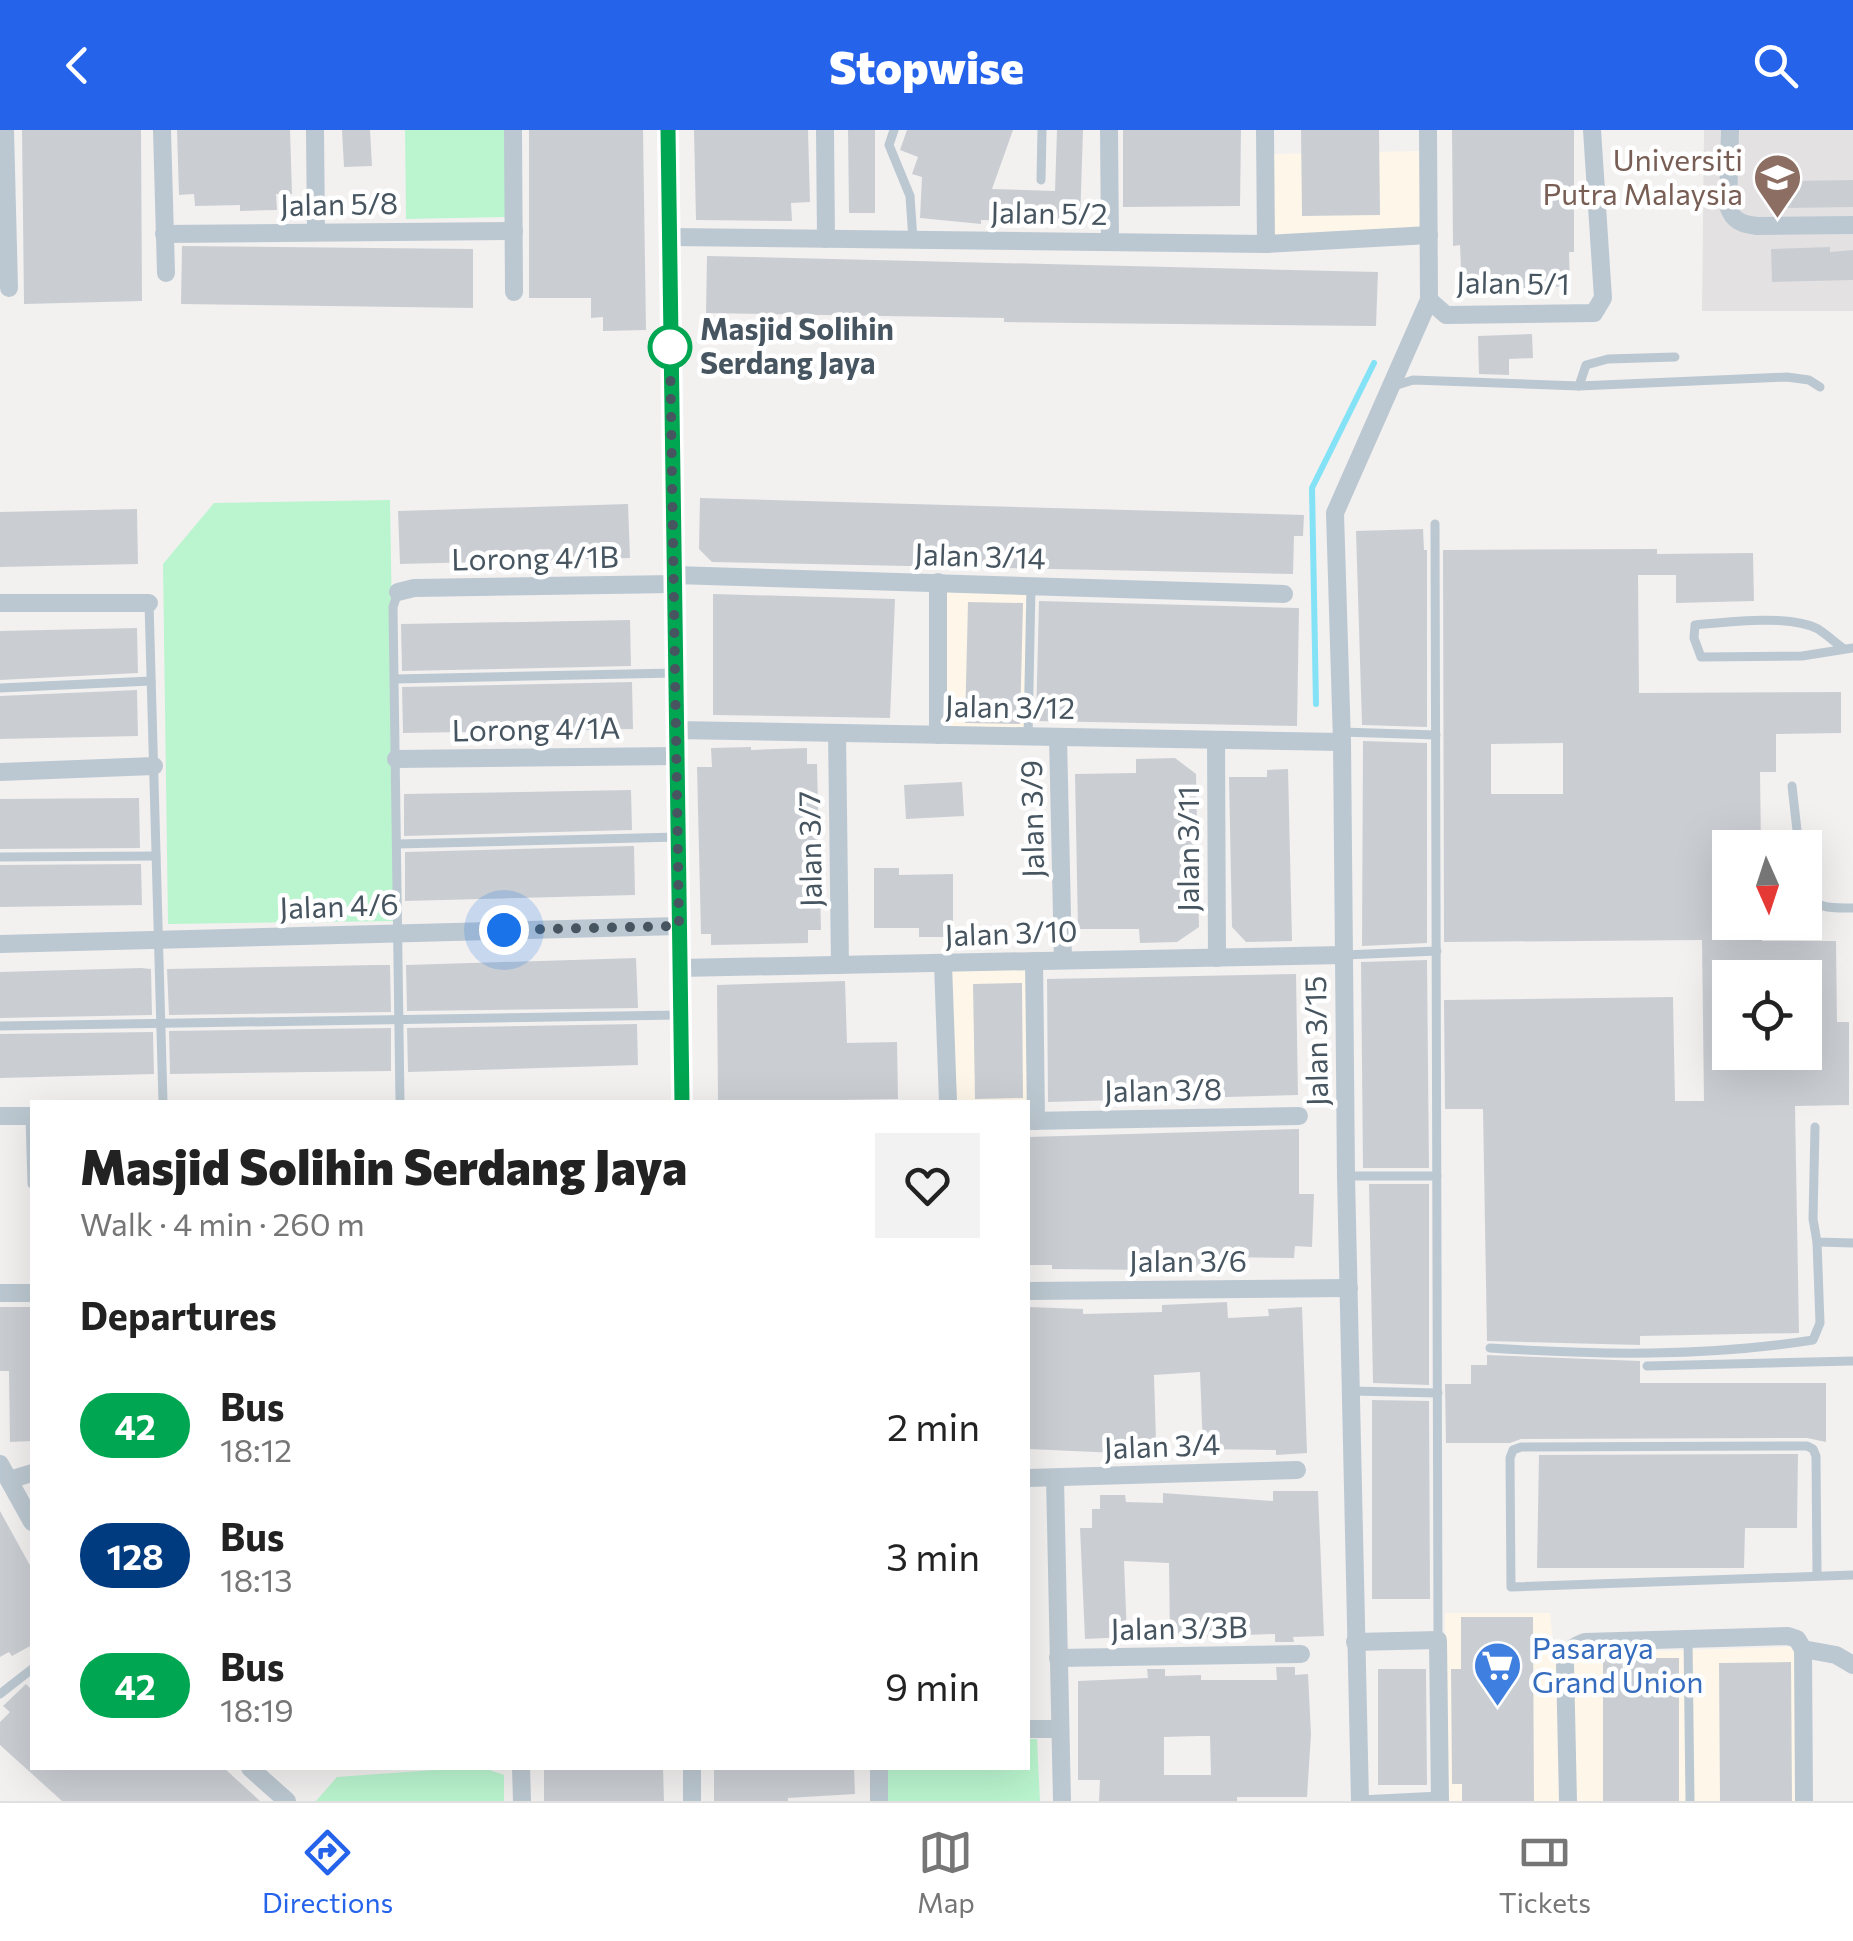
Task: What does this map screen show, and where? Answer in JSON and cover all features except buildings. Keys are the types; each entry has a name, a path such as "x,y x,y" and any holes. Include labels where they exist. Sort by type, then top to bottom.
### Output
{"street":[{"path":"5,130 9,288"},
{"path":"162,130 166,273"},
{"path":"315,130 316,232"},
{"path":"513,130 514,292"},
{"path":"668,130 682,1100"},
{"path":"825,130 826,239"},
{"path":"1109,130 1110,242"},
{"path":"1265,130 1266,244"},
{"path":"1428,130 1430,300"},
{"name":"Jalan 5/1","path":"1430,300 1446,314 1594,313 1602,298 1592,130"},
{"path":"1730,130 1728,206 1732,218 1742,224 1853,224"},
{"name":"Jalan 5/8","path":"164,234 514,231"},
{"name":"Jalan 5/2","path":"669,237 1266,244 1429,235"},
{"name":"Jalan 3/15","path":"1360,1800 1335,513 1430,300"},
{"name":"Jalan 3/14","path":"674,580 938,582 1284,594"},
{"name":"Lorong 4/1B","path":"398,592 414,588 674,580"},
{"path":"938,582 938,734"},
{"path":"0,602 149,602"},
{"name":"Jalan 3/12","path":"676,730 1216,740 1342,737"},
{"name":"Jalan 3/7","path":"837,733 840,965"},
{"name":"Jalan 3/9","path":"1058,737 1063,960"},
{"name":"Jalan 3/11","path":"1216,740 1217,958"},
{"name":"Lorong 4/1A","path":"396,759 677,756"},
{"path":"0,772 154,766"},
{"name":"Jalan 4/6","path":"0,944 679,926"},
{"name":"Jalan 3/10","path":"680,968 1344,955"},
{"path":"1032,1121 1034,961"},
{"path":"943,964 948,1100"},
{"path":"0,1116 30,1116"},
{"name":"Jalan 3/8","path":"1032,1121 1298,1116"},
{"name":"Jalan 3/6","path":"1030,1291 1349,1288"},
{"path":"0,1293 30,1293"},
{"name":"Jalan 3/4","path":"1030,1478 1298,1470"},
{"path":"5,1472 30,1473"},
{"path":"5,1472 30,1518"},
{"path":"1054,1478 1062,1801"},
{"path":"1568,1801 1565,1664 1566,1654 1573,1646 1584,1642 1788,1636 1797,1639 1803,1650 1804,1801"},
{"path":"1356,1642 1438,1640 1440,1799"},
{"path":"1803,1650 1836,1656 1853,1665"},
{"name":"Jalan 3/3B","path":"1058,1658 1302,1654"},
{"path":"1030,1730 1060,1729"},
{"path":"252,1770 287,1801"},
{"path":"521,1770 522,1801"},
{"path":"692,1770 692,1801"},
{"path":"879,1770 879,1801"}],"lane":[{"path":"894,130 889,145 910,196 914,240"},
{"path":"1041,180 1042,130"},
{"path":"1578,386 1586,365 1608,359 1675,356"},
{"path":"1391,386 1413,380 1578,386 1787,377 1820,386"},
{"path":"1435,524 1438,1640"},
{"path":"1028,737 1031,586"},
{"path":"398,592 394,607 394,679 400,1100"},
{"path":"149,602 163,1100"},
{"path":"1793,623 1815,627 1849,648 1802,656 1700,657 1694,638 1695,624 1793,623"},
{"path":"394,679 676,673"},
{"path":"0,688 152,681"},
{"path":"1342,737 1436,735"},
{"path":"1792,786 1796,830"},
{"path":"398,844 678,837"},
{"path":"0,857 156,856"},
{"path":"1822,907 1853,908"},
{"path":"1344,955 1437,951"},
{"path":"0,1026 680,1015"},
{"path":"1490,1348 1600,1355 1750,1350 1813,1340 1820,1324 1813,1218 1815,1127"},
{"path":"1346,1176 1437,1176"},
{"path":"1817,1242 1853,1242"},
{"path":"1647,1366 1853,1361"},
{"path":"1352,1392 1438,1392"},
{"path":"1817,1575 1816,1456 1814,1449 1807,1446 1513,1450 1511,1586 1853,1575"},
{"path":"1688,1640 1690,1801"},
{"path":"0,1694 30,1671"},
{"path":"1360,1800 1440,1799"}],"shaded area":[{"name":"Universiti Putra Malaysia","path":"1704,130 1853,130 1853,311 1702,311"},
{"path":"1421,151 1421,228 1274,236 1273,154"},
{"path":"945,591 1026,593 1024,730 945,728"},
{"path":"1027,969 1028,1100 957,1100 950,971"},
{"path":"1445,1613 1550,1613 1554,1654 1790,1647 1795,1654 1797,1801 1448,1801"}],"green space":[{"path":"405,130 506,130 507,217 406,219"},
{"path":"390,500 397,921 168,924 163,564 214,503"},
{"path":"1030,1739 1037,1739 1040,1801 884,1801 883,1770 1030,1770"},
{"path":"490,1770 504,1775 504,1801 316,1801 337,1777"}],"waterway":[{"path":"1316,704 1312,488 1374,363"}],"bus line":[{"name":"42","path":"668,130 682,1100"}],"place":[{"name":"Universiti Putra Malaysia","path":"1778,220"},
{"name":"Masjid Solihin Serdang Jaya","path":"670,347"},
{"name":"Pasaraya Grand Union","path":"1497,1708"}],"route":[{"path":"504,930 679,926 670,347"}]}
